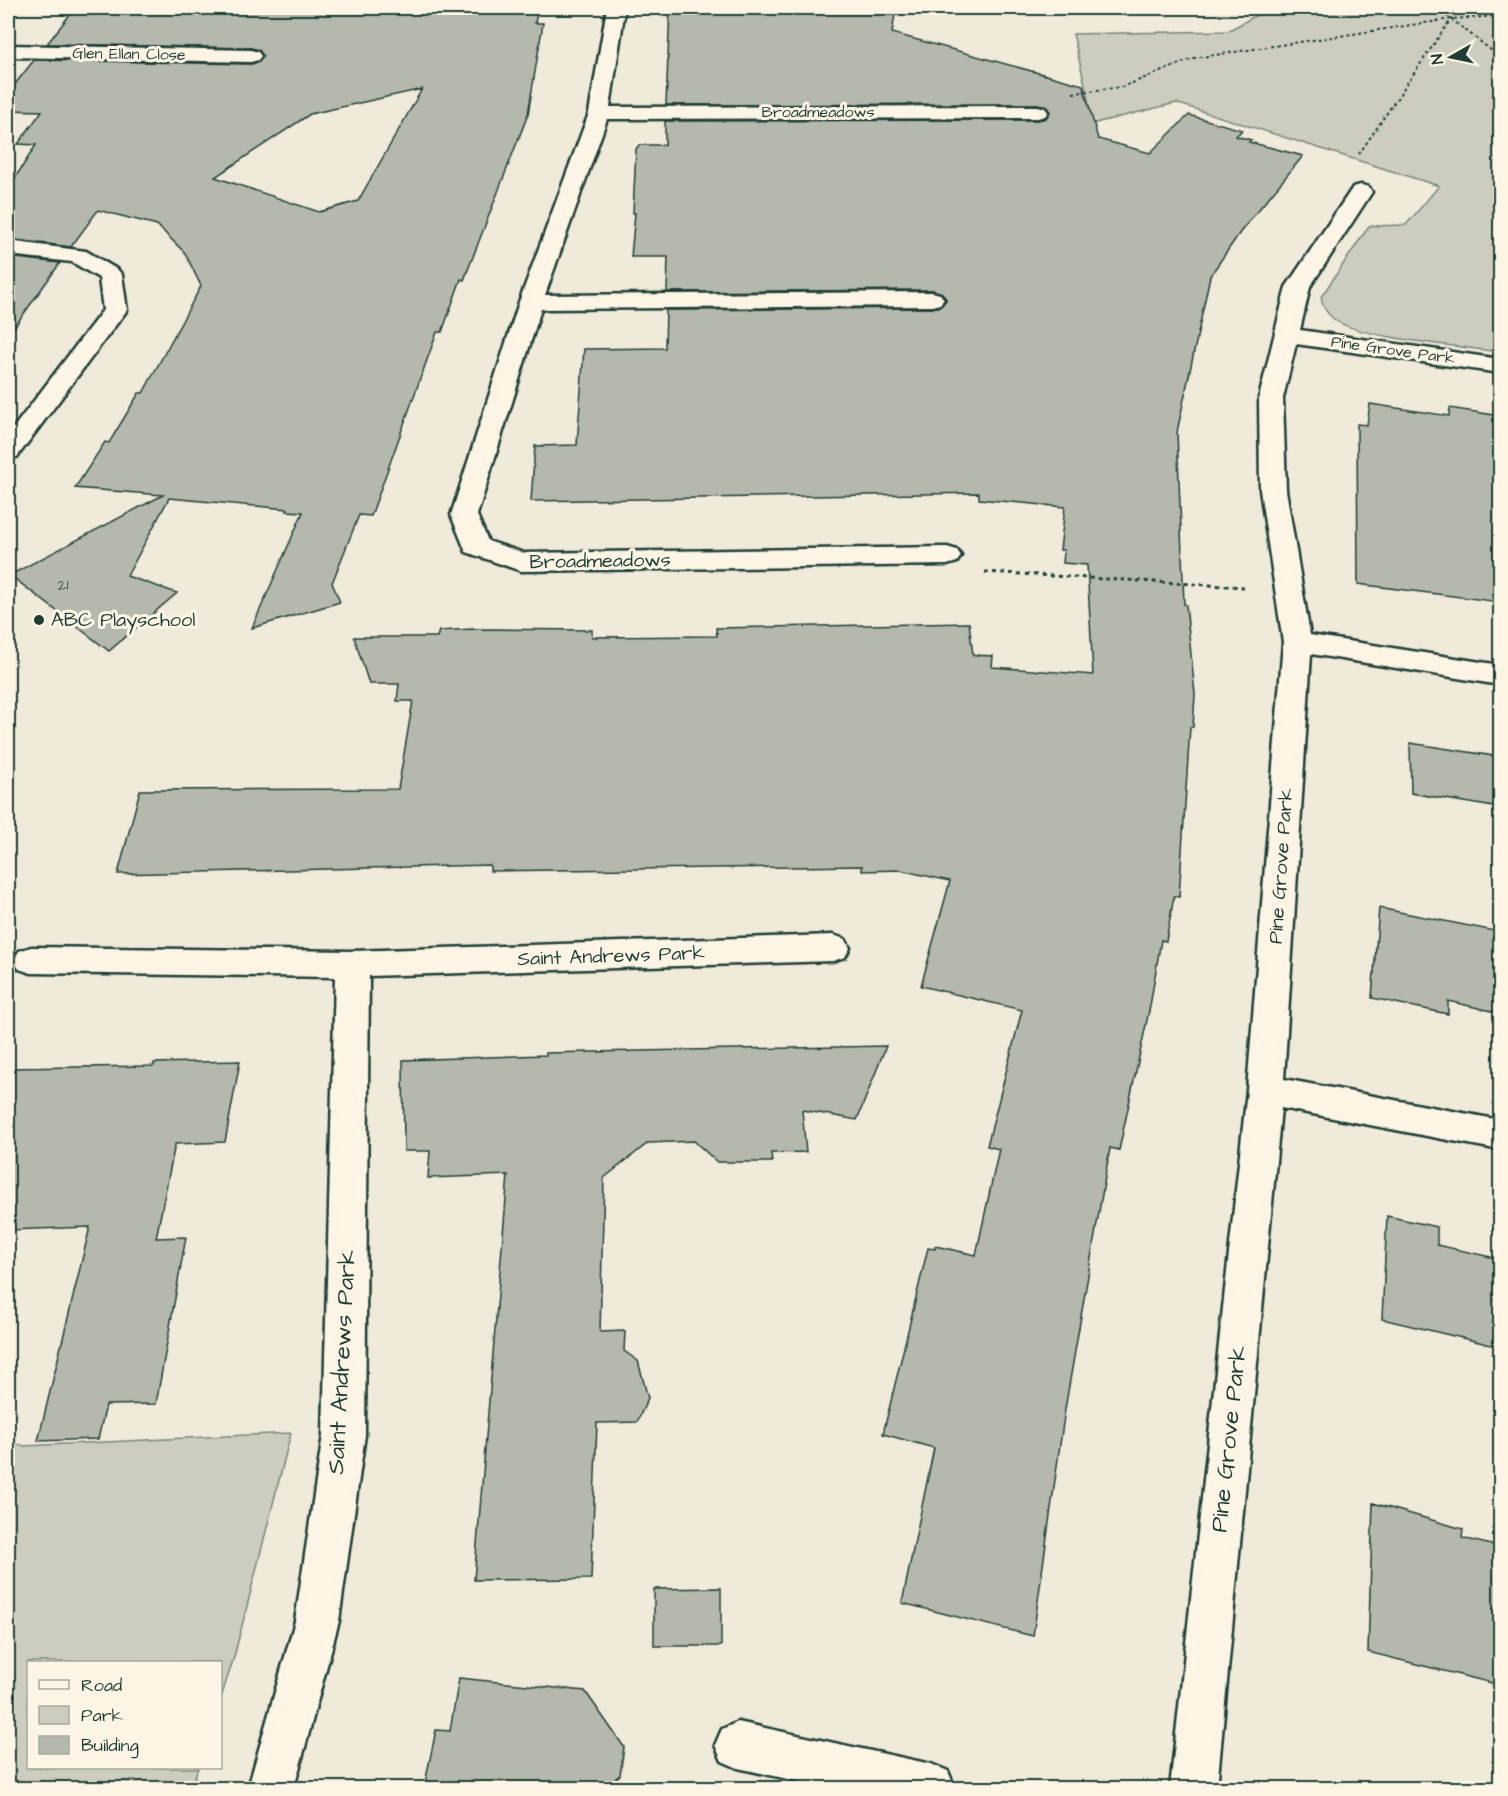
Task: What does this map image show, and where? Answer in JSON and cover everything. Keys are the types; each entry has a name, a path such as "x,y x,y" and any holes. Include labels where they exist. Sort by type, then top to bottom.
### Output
{"street":[{"name":"Broadmeadows","path":"616,8 599,113 531,302 464,515 476,546 521,562 947,556"},
{"name":"Glen Ellan Close","path":"8,51 251,56"},
{"name":"Broadmeadows","path":"599,113 1038,112"},
{"name":"Pine Grove Park","path":"1193,1788 1265,1090 1297,642 1273,490 1271,398 1298,287 1362,192"},
{"path":"8,248 78,256 110,274 115,310 8,452"},
{"path":"531,302 932,299"},
{"name":"Pine Grove Park","path":"1285,334 1500,366"},
{"path":"1297,642 1500,675"},
{"name":"Saint Andrews Park","path":"31,960 352,964 833,948"},
{"name":"Saint Andrews Park","path":"271,1788 317,1621 344,1434 352,964"},
{"path":"1265,1090 1500,1134"},
{"path":"738,1744 931,1788"}],"path":[{"path":"1437,8 1500,57"},
{"path":"1038,112 1037,99 1122,87 1195,58 1451,18 1500,16"},
{"path":"1362,192 1358,156 1451,18"},
{"path":"947,556 967,571 1289,590"}],"green space":[{"path":"1269,8 1500,8 1500,352 1414,341 1366,332 1335,320 1322,304 1321,297 1369,226 1406,225 1439,186 1176,103 1091,124 1087,93 1073,34 1228,31"},
{"path":"291,1433 234,1657 222,1695 222,1661 27,1661 27,1769 198,1769 191,1788 8,1788 8,1442 25,1446"}],"building":[{"path":"75,8 538,8 535,23 543,23 528,114 464,280 461,279 442,332 437,332 371,516 359,515 332,583 340,602 252,628 303,512 169,498 127,576 177,593 109,651 10,575 163,495 75,488 105,442 109,443 139,393 143,393 201,286 185,253 157,225 98,210 71,247 8,239 8,189 36,145 18,144 42,111 8,110 8,93 34,60 251,64 259,62 263,56 259,50 251,48 47,44","holes":["422,89 358,201 319,212 215,177 310,114"]},
{"path":"670,8 896,8 892,33 1083,85 1098,139 1150,153 1189,115 1242,130 1236,136 1251,140 1249,142 1303,156 1241,231 1210,276 1177,432 1184,604 1186,605 1195,694 1193,727 1190,727 1179,897 1174,896 1166,941 1161,940 1150,1006 1119,1150 1110,1148 1065,1409 1033,1636 902,1603 934,1448 883,1434 928,1248 935,1249 935,1246 976,1255 999,1149 987,1146 1022,1010 921,986 950,881 900,870 862,871 862,866 490,871 490,865 118,874 140,790 398,789 413,701 397,701 399,684 369,684 354,637 437,637 439,631 473,629 592,630 592,637 717,636 716,628 969,623 973,655 993,656 992,667 1093,675 1087,565 1063,563 1064,550 1060,550 1065,507 979,499 979,493 531,501 535,446 577,445 584,349 665,348 666,310 932,308 941,306 946,300 942,293 932,290 667,292 668,257 631,257 635,213 633,213 636,149 639,145 665,145 665,121 1038,120 1046,118 1050,112 1046,106 1038,104 666,105"},
{"path":"8,257 60,263 8,336"},
{"path":"1370,404 1449,416 1450,408 1500,416 1500,602 1358,584 1357,424 1367,425"},
{"path":"1410,743 1500,757 1500,808 1411,793"},
{"path":"1379,908 1500,932 1500,1013 1448,1001 1448,1014 1372,998"},
{"path":"886,1046 857,1120 802,1110 806,1152 771,1153 772,1162 717,1162 694,1141 648,1143 604,1178 600,1332 625,1331 624,1351 638,1361 648,1398 637,1422 597,1423 591,1579 474,1580 508,1175 428,1178 430,1151 404,1151 403,1060 546,1055 546,1053"},
{"path":"240,1061 225,1142 175,1144 156,1238 186,1237 156,1404 106,1405 98,1439 38,1441 90,1227 8,1230 8,1068 154,1066 154,1063"},
{"path":"1387,1216 1437,1227 1437,1245 1500,1259 1500,1347 1382,1319"},
{"path":"1373,1503 1463,1529 1462,1538 1500,1547 1500,1685 1368,1652"},
{"path":"721,1588 721,1646 654,1646 654,1589"},
{"path":"459,1678 585,1691 624,1747 620,1775 602,1788 424,1788 436,1730 450,1731"}],"place":[{"name":"ABC Playschool","path":"39,620"}]}
